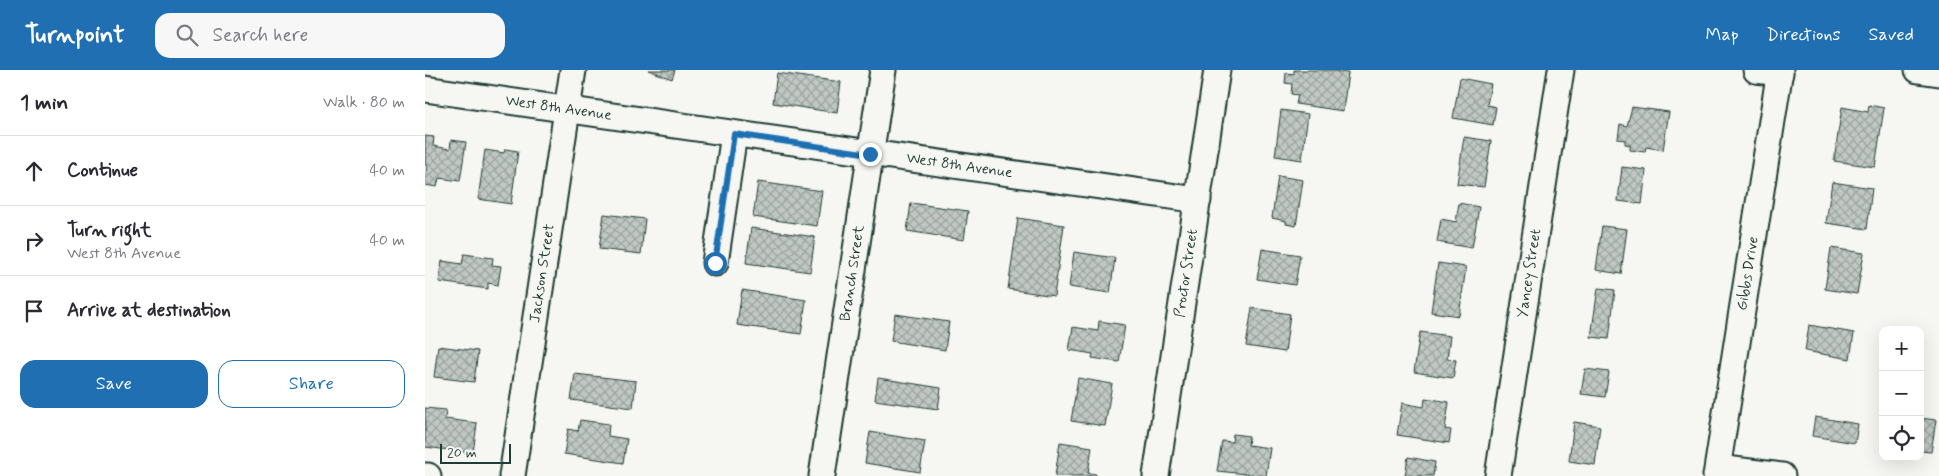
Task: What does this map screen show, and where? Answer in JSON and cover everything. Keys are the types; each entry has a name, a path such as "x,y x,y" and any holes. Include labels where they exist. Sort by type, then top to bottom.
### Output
{"street":[{"name":"Jackson Street","path":"512,476 573,70"},
{"name":"Branch Street","path":"823,476 883,70"},
{"name":"Proctor Street","path":"1156,476 1217,70"},
{"name":"Yancey Street","path":"1497,476 1561,70"},
{"path":"1918,70 1939,73"},
{"name":"Gibbs Drive","path":"1717,472 1772,71"},
{"name":"West 8th Avenue","path":"425,89 1198,200"},
{"path":"715,263 734,134"},
{"path":"1717,472 1781,476"}],"building":[{"path":"648,70 675,70 672,79"},
{"path":"1294,70 1326,70 1348,73 1343,111 1296,104 1298,95 1291,94 1292,84 1285,83 1286,73 1294,74"},
{"path":"777,73 841,82 837,113 773,103"},
{"path":"1460,78 1491,84 1487,105 1496,107 1493,125 1453,118"},
{"path":"1869,105 1884,108 1875,167 1834,161 1842,107 1868,112"},
{"path":"1632,107 1669,112 1663,150 1646,147 1645,152 1630,150 1630,145 1625,144 1625,140 1618,139 1620,124 1627,126"},
{"path":"1281,110 1308,114 1302,160 1275,156"},
{"path":"425,136 434,137 433,146 450,149 451,140 466,142 460,181 439,178 437,187 425,185 427,165 425,165"},
{"path":"1464,137 1491,141 1484,187 1457,184"},
{"path":"505,149 518,151 511,204 478,199 485,150 504,153"},
{"path":"1622,167 1646,170 1642,204 1618,201"},
{"path":"1278,176 1303,180 1296,226 1286,224 1286,221 1272,218"},
{"path":"758,182 822,191 817,226 753,217"},
{"path":"1832,182 1872,188 1867,229 1826,223"},
{"path":"911,203 968,211 964,240 907,231"},
{"path":"1459,203 1479,207 1472,248 1437,242 1441,219 1456,222"},
{"path":"604,214 645,219 641,254 599,249"},
{"path":"1018,218 1064,225 1054,296 1008,289"},
{"path":"1602,226 1627,229 1621,274 1596,270"},
{"path":"751,228 815,237 810,272 746,263"},
{"path":"1831,248 1864,253 1857,294 1825,289"},
{"path":"1262,249 1300,255 1295,285 1257,279"},
{"path":"1074,252 1115,258 1110,293 1069,287"},
{"path":"464,254 493,258 492,265 501,266 498,285 488,283 488,289 439,282 442,261 462,264"},
{"path":"1438,263 1466,267 1459,316 1431,312"},
{"path":"1598,288 1615,290 1609,339 1591,337"},
{"path":"742,290 806,300 801,334 737,325"},
{"path":"1252,308 1290,314 1285,352 1246,346"},
{"path":"895,314 949,322 945,350 891,341"},
{"path":"1099,321 1125,325 1119,362 1092,358 1093,354 1069,350 1073,327 1098,331"},
{"path":"1809,325 1854,333 1850,359 1805,351"},
{"path":"1420,332 1450,336 1447,359 1456,360 1453,378 1414,372"},
{"path":"438,346 478,351 474,382 434,377"},
{"path":"1585,369 1609,372 1605,397 1581,394"},
{"path":"575,374 636,381 633,408 571,400"},
{"path":"878,378 941,388 938,409 875,400"},
{"path":"1078,378 1112,384 1105,426 1071,421"},
{"path":"1425,398 1449,402 1445,429 1451,430 1449,443 1397,435 1402,403 1424,407"},
{"path":"425,408 446,410 445,419 477,423 473,453 425,447"},
{"path":"1815,417 1858,424 1855,443 1812,436"},
{"path":"1924,418 1936,420 1931,452 1924,451"},
{"path":"580,420 609,424 608,436 627,439 623,463 564,454 568,429 578,431"},
{"path":"1574,422 1600,426 1595,465 1569,461"},
{"path":"870,432 925,441 920,472 865,463"},
{"path":"1233,434 1249,436 1248,445 1270,448 1266,476 1217,471 1222,441 1232,442"},
{"path":"1060,442 1092,447 1088,473 1096,474 1095,476 1055,476"},
{"path":"1408,457 1435,462 1433,476 1405,476"}],"route":[{"path":"715,263 734,134 870,154"}]}
